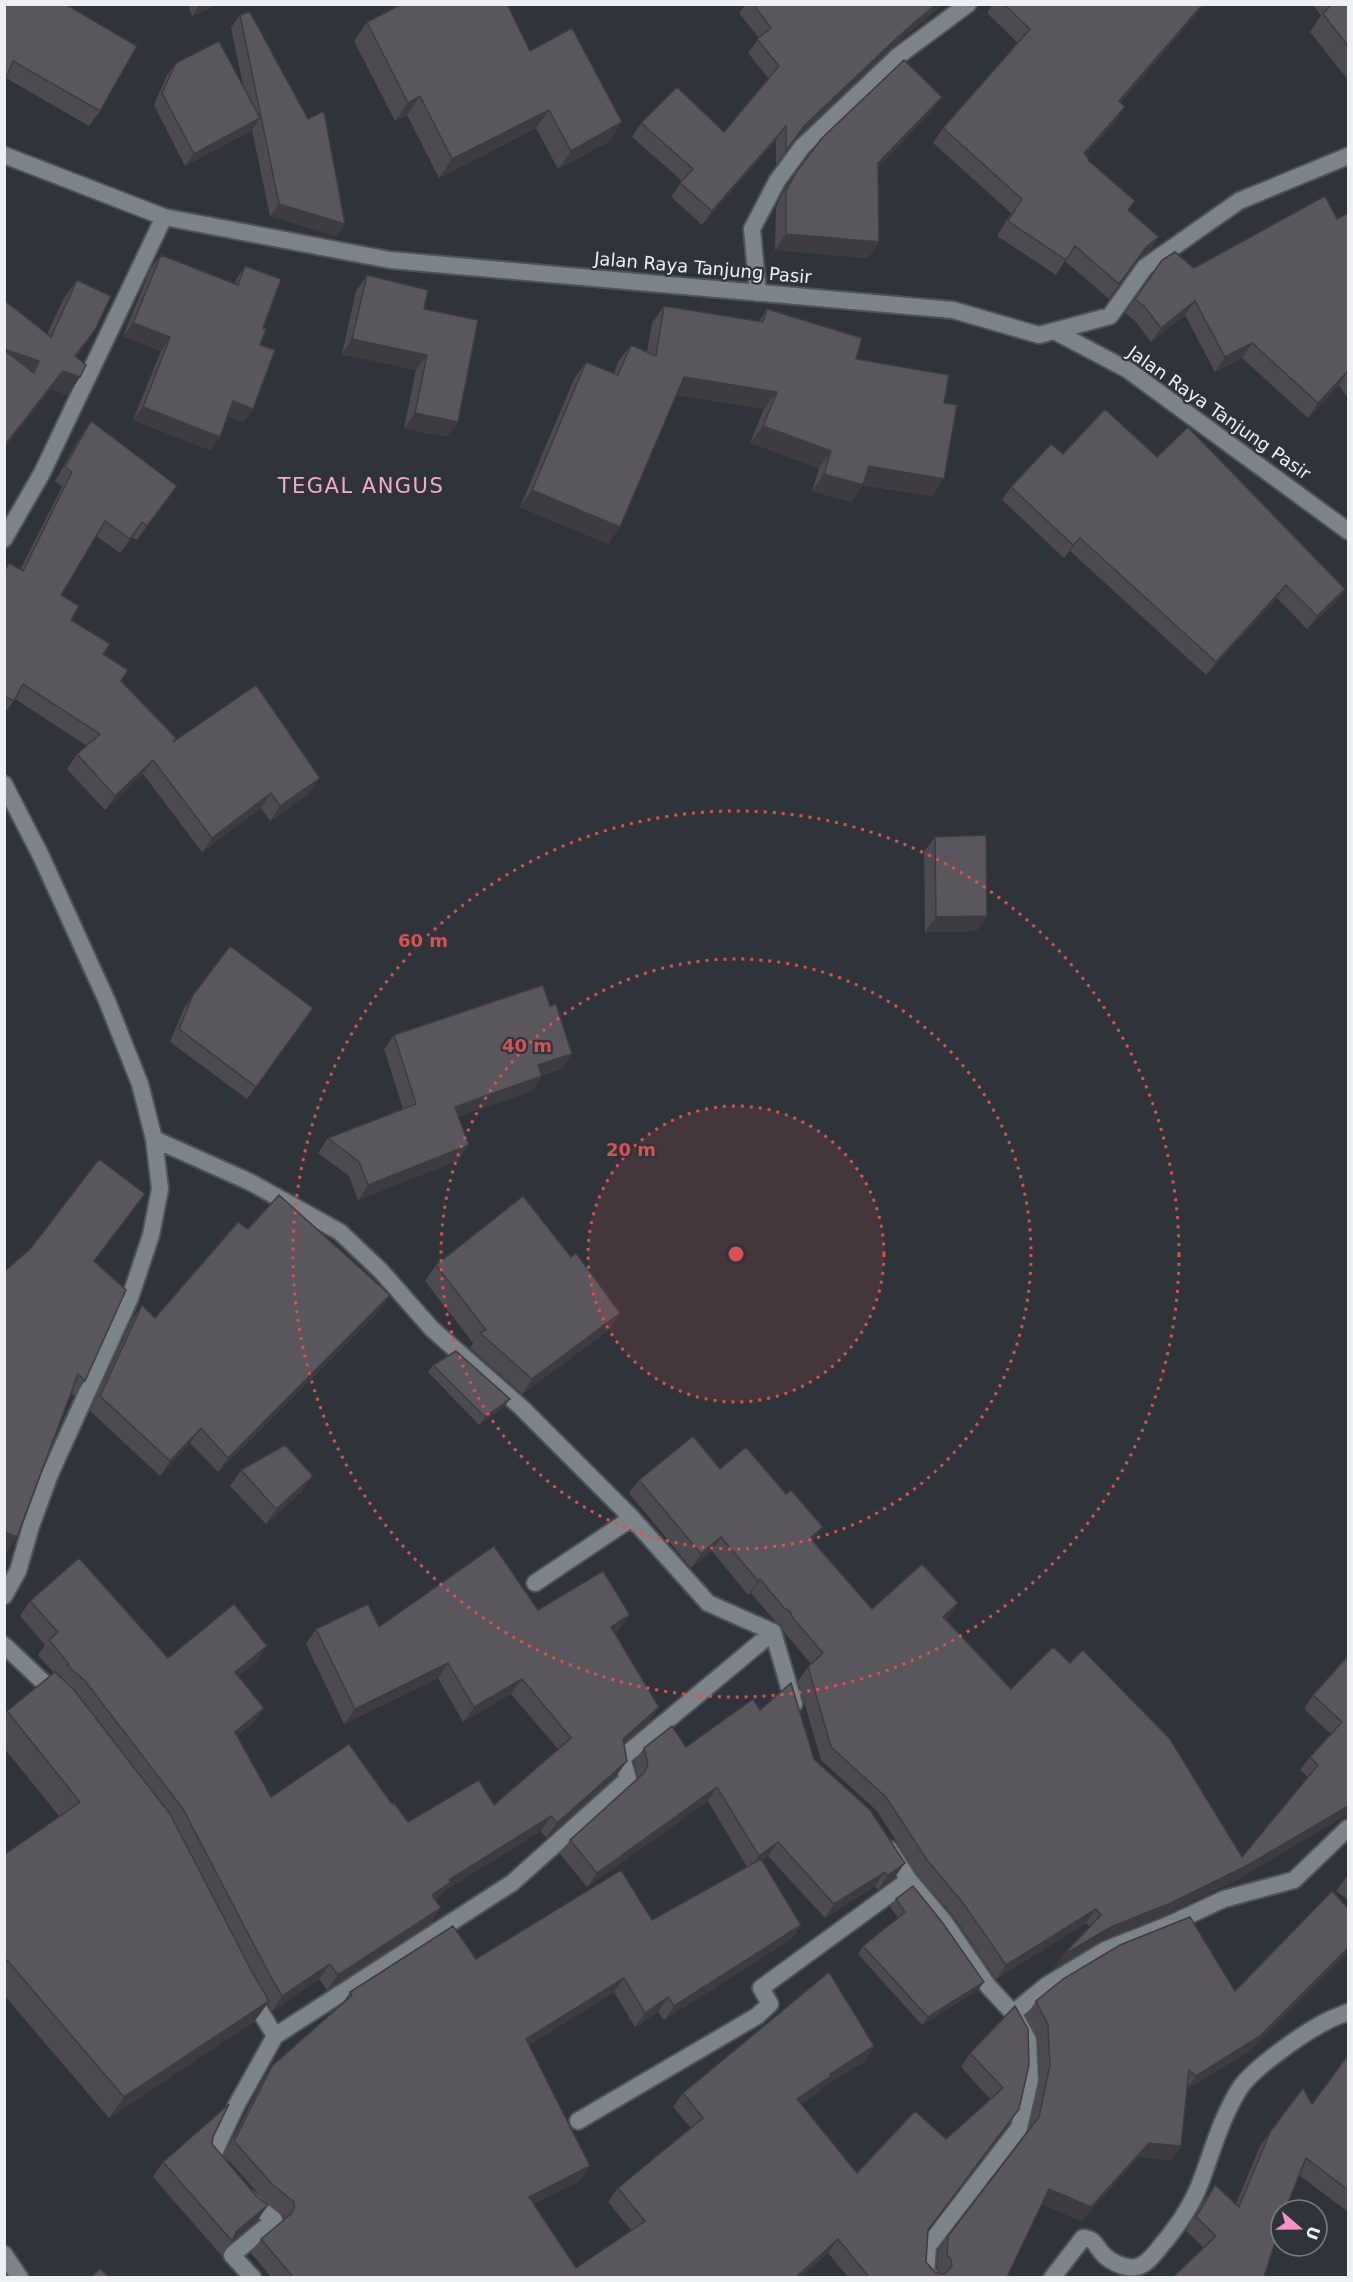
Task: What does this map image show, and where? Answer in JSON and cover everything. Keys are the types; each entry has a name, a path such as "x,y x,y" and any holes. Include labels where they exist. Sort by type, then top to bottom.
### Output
{"street":[{"path":"758,293 752,229 777,181 802,147 898,56 968,4"},
{"name":"Jalan Raya Tanjung Pasir","path":"4,155 164,217 390,260 953,310 1039,335 1054,331 1128,370 1348,531"},
{"path":"1054,331 1110,316 1145,267 1239,201 1348,156"},
{"path":"4,539 42,473 164,217"},
{"path":"4,784 41,856 107,1000 140,1084 154,1139 160,1189 152,1235 130,1298 50,1474 18,1571 4,1596"},
{"path":"154,1139 250,1182 340,1232 381,1270 432,1329 522,1408 632,1518 708,1604 773,1632"},
{"path":"535,1583 632,1518"},
{"path":"773,1632 800,1723"},
{"path":"253,2277 232,2255 274,2220 255,2206 212,2157 236,2106 275,2036 512,1883 628,1779 622,1758 773,1632"},
{"path":"4,1645 67,1704"},
{"path":"1013,2013 1047,1985 1105,1950 1168,1925 1224,1899 1294,1880 1348,1828"},
{"path":"880,1835 909,1880 945,1923 988,1986 1013,2013 1028,2040 1030,2080 1019,2128 928,2246 926,2273 932,2277"},
{"path":"578,2121 757,2016 770,2004 761,1988 771,1979 909,1880"},
{"path":"240,1976 275,2036"},
{"path":"1052,2277 1083,2238 1096,2242 1103,2254 1126,2267 1138,2267 1148,2261 1179,2225 1201,2183 1226,2115 1241,2085 1267,2062 1302,2037 1328,2020 1348,2012"},
{"path":"4,2254 20,2277"}],"building":[{"path":"4,4 65,4 137,46 100,111 13,61 4,83"},
{"path":"402,4 507,4 530,51 572,28 622,122 571,151 549,110 452,159 420,96 408,103 367,22"},
{"path":"753,4 936,4 804,126 786,151 786,126 712,211 680,183 693,169 641,123 677,87 724,132 779,66 757,39 771,28"},
{"path":"1004,4 1203,4 1119,101 1125,107 1084,153 1088,160 1135,201 1128,210 1159,237 1147,246 1119,284 1075,246 1066,260 1008,221 1022,199 943,128 1030,29"},
{"path":"1332,4 1348,4 1348,46 1323,14"},
{"path":"250,12 308,119 324,111 345,224 279,204 240,15"},
{"path":"219,41 260,118 194,154 162,93 176,63"},
{"path":"904,60 942,97 878,163 879,242 786,234 786,191 797,171 821,139"},
{"path":"1325,196 1337,219 1348,213 1348,371 1318,403 1252,343 1225,357 1195,301 1161,328 1145,307 1135,299 1162,260 1175,252 1194,268"},
{"path":"161,255 238,285 245,266 281,279 263,328 266,329 260,345 275,350 253,409 233,401 220,437 143,407 170,337 133,323"},
{"path":"367,275 428,290 424,309 478,320 458,422 415,413 427,355 352,339"},
{"path":"77,280 111,296 95,330 75,356 86,365 80,377 63,371 4,446 4,350 34,373 39,361 4,349 4,300 51,337"},
{"path":"664,306 763,322 767,309 862,338 856,359 949,375 944,403 957,405 944,479 869,466 863,485 824,474 831,451 763,426 777,392 684,377 620,527 532,490 586,362 618,375 631,345 656,356"},
{"path":"1105,409 1157,457 1188,427 1345,589 1317,616 1286,585 1216,662 1080,538 1073,545 1011,487 1051,444 1063,454"},
{"path":"91,421 177,486 147,526 142,522 130,539 105,521 61,595 79,606 71,620 110,644 103,654 128,670 121,681 176,738 173,742 256,685 320,778 280,806 271,793 212,838 153,760 115,796 77,754 100,734 23,684 14,701 4,696 4,571 9,563 23,571 72,472 65,467"},
{"path":"986,835 987,916 936,917 935,837"},
{"path":"230,946 313,1008 256,1087 179,1029 193,995"},
{"path":"543,985 550,1006 556,1004 572,1054 538,1065 542,1076 455,1107 469,1145 368,1185 359,1162 328,1138 416,1104 394,1035"},
{"path":"99,1159 145,1194 94,1261 126,1290 85,1381 78,1374 17,1537 4,1532 4,1272 31,1248"},
{"path":"279,1195 390,1295 228,1458 201,1428 170,1461 100,1396 142,1305 155,1318 238,1222 248,1229"},
{"path":"523,1196 571,1257 576,1253 620,1313 532,1379 480,1333 486,1330 436,1265"},
{"path":"456,1351 510,1399 485,1417 433,1365"},
{"path":"693,1436 720,1469 746,1447 786,1494 791,1490 823,1527 810,1538 872,1609 922,1564 958,1603 943,1617 1011,1689 1053,1647 1070,1663 1083,1650 1170,1739 1242,1857 1318,1765 1310,1757 1342,1722 1313,1695 1348,1656 1348,1806 1248,1865 1173,1902 1111,1927 1063,1955 1101,1915 1096,1909 1006,1965 963,1903 927,1860 886,1797 831,1747 808,1667 823,1653 793,1618 790,1611 784,1608 760,1579 758,1581 721,1537 701,1554 639,1480"},
{"path":"285,1445 313,1476 276,1509 241,1470"},
{"path":"494,1546 538,1610 603,1571 630,1615 611,1627 659,1707 623,1739 627,1761 557,1823 551,1816 449,1880 451,1882 432,1895 441,1908 338,1975 330,1964 282,1996 183,1809 86,1682 67,1665 69,1664 49,1640 58,1632 30,1601 79,1558 168,1658 234,1604 267,1646 235,1672 264,1708 235,1732 271,1797 349,1744 392,1804 394,1803 408,1822 479,1780 494,1805 571,1738 522,1679 474,1707 448,1663 355,1709 316,1629 368,1604 379,1627"},
{"path":"55,1672 74,1690 170,1814 269,2001 124,2097 7,1960 4,1962 4,1855 80,1802 7,1711"},
{"path":"791,1683 814,1759 870,1810 905,1863 887,1876 885,1872 834,1904 778,1842 759,1856 717,1787 597,1873 570,1840 645,1772 648,1763 644,1748 672,1726 686,1747 753,1699 760,1710"},
{"path":"761,1859 801,1925 674,2006 668,1997 645,2013 624,1978 526,2039 590,2166 529,2197 576,2268 645,2221 618,2188 703,2118 683,2093 829,1972 874,2046 830,2074 831,2076 797,2099 857,2173 915,2111 946,2139 1003,2088 970,2053 1015,2006 1028,2029 1029,2065 1019,2109 928,2230 926,2262 935,2272 941,2274 946,2273 952,2266 947,2254 948,2236 1039,2117 1050,2065 1048,2025 1036,2001 1063,1979 1120,1945 1190,1917 1235,1991 1332,1891 1348,1908 1348,1948 1260,2036 1196,2076 1189,2070 1181,2146 1149,2143 1091,2207 1049,2189 1007,2277 869,2277 838,2239 796,2277 293,2277 261,2239 291,2214 294,2202 272,2184 234,2141 272,2066 352,1995 350,1992 453,1926 476,1959 621,1870 652,1920"},
{"path":"913,1886 942,1922 984,1982 928,2017 863,1946 905,1912 896,1899"},
{"path":"1348,2055 1348,2190 1306,2158 1290,2198 1269,2198 1270,2258 1264,2277 1173,2277 1216,2236 1196,2217 1215,2185 1239,2207 1270,2132 1303,2088 1312,2104"},
{"path":"229,2104 213,2137 212,2144 258,2198 268,2205 236,2232 232,2241 163,2162"},
{"path":"100,2269 109,2277 91,2277"}],"district":[{"name":"TEGAL ANGUS","path":"361,486"}]}
